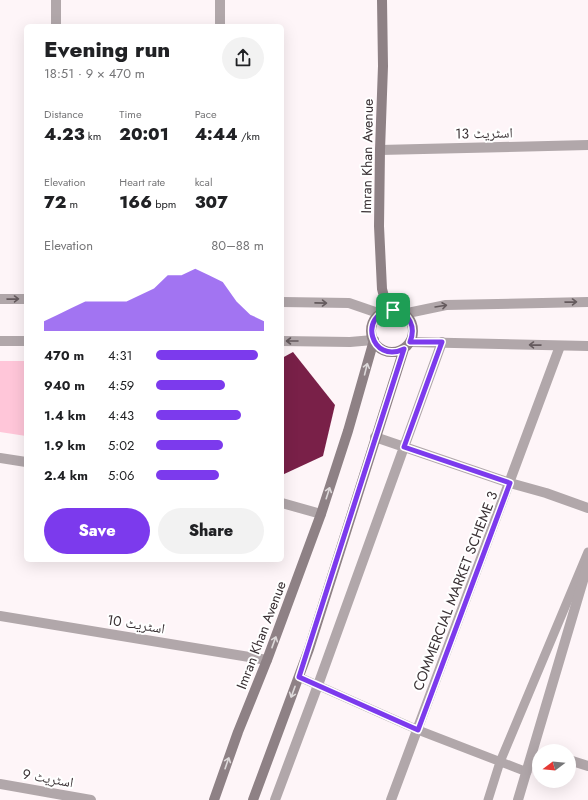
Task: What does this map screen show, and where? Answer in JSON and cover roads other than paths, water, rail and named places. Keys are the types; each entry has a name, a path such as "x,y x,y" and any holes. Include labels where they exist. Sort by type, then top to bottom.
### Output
{"main road":[{"name":"Imran Khan Avenue","path":"382,0 383,66 379,226 384,312"},
{"path":"253,800 299,677 375,437 413,330 408,318 403,314 398,311 384,312 374,322 372,334 373,340 387,352 398,351 407,346"},
{"name":"Imran Khan Avenue","path":"214,800 238,732 267,660 321,514 350,424 373,340"}],"street":[{"path":"56,0 56,24"},
{"path":"220,0 220,24"},
{"name":"اسٹریٹ 13","path":"380,150 588,145"},
{"path":"0,299 24,299"},
{"path":"284,302 349,303 384,312"},
{"path":"403,314 446,305 588,302"},
{"path":"284,342 350,342 373,340"},
{"path":"0,341 24,341"},
{"path":"275,800 442,342"},
{"path":"407,346 442,342 588,346"},
{"name":"COMMERCIAL MARKET SCHEME 3","path":"392,800 560,346"},
{"path":"375,437 588,508"},
{"path":"0,458 24,462"},
{"path":"284,504 321,514"},
{"path":"539,744 584,591 588,564"},
{"name":"اسٹریٹ 10","path":"0,616 267,660"},
{"path":"518,800 532,761"},
{"path":"576,762 588,766"},
{"name":"اسٹریٹ 9","path":"0,784 91,800"}],"lane":[{"path":"488,800 500,762 588,552"},
{"path":"299,677 418,730 527,772"}]}
